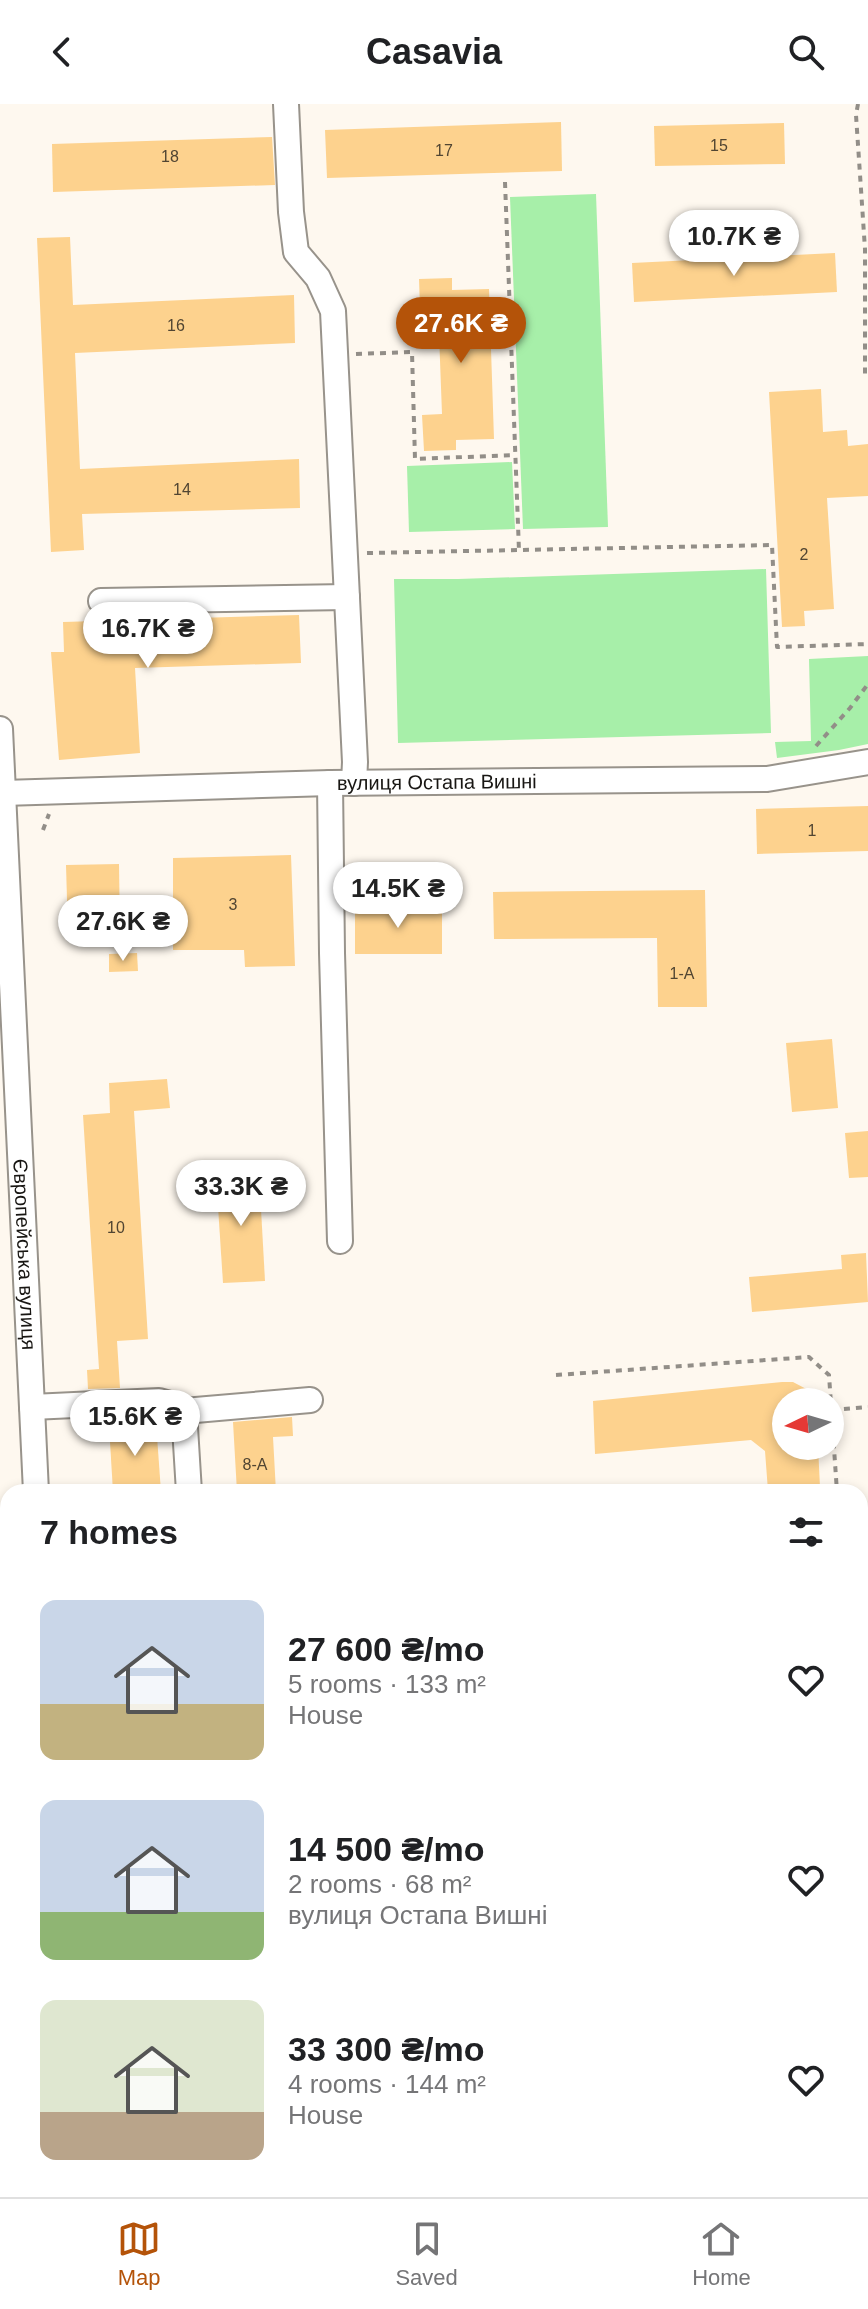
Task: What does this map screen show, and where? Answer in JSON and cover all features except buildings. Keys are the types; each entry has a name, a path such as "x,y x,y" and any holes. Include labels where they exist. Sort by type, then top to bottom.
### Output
{"street":[{"path":"286,104 296,252 318,278 333,311 355,762 342,783 332,953 340,1241"},
{"path":"101,601 347,597"},
{"name":"Європейська вулиця","path":"0,729 6,1029 36,1484"},
{"name":"вулиця Остапа Вишні","path":"3,793 342,783 767,779 868,762"},
{"path":"32,1407 159,1401 184,1411 310,1400"},
{"path":"184,1411 189,1484"}],"path":[{"path":"858,104 856,115 865,249 865,376 868,376"},
{"path":"505,182 519,551"},
{"path":"350,354 412,352 415,459 515,455"},
{"path":"345,553 772,545 777,647 868,645"},
{"path":"814,748 868,684"},
{"path":"556,1375 809,1357 829,1375 830,1388"},
{"path":"844,1410 868,1409"},
{"path":"835,1460 837,1484"}],"green space":[{"path":"596,194 608,527 523,529 510,197"},
{"path":"512,462 515,529 409,532 407,466"},
{"path":"766,569 771,733 398,743 394,579"},
{"path":"868,656 868,744 777,758 775,742 811,741 809,659"}]}
